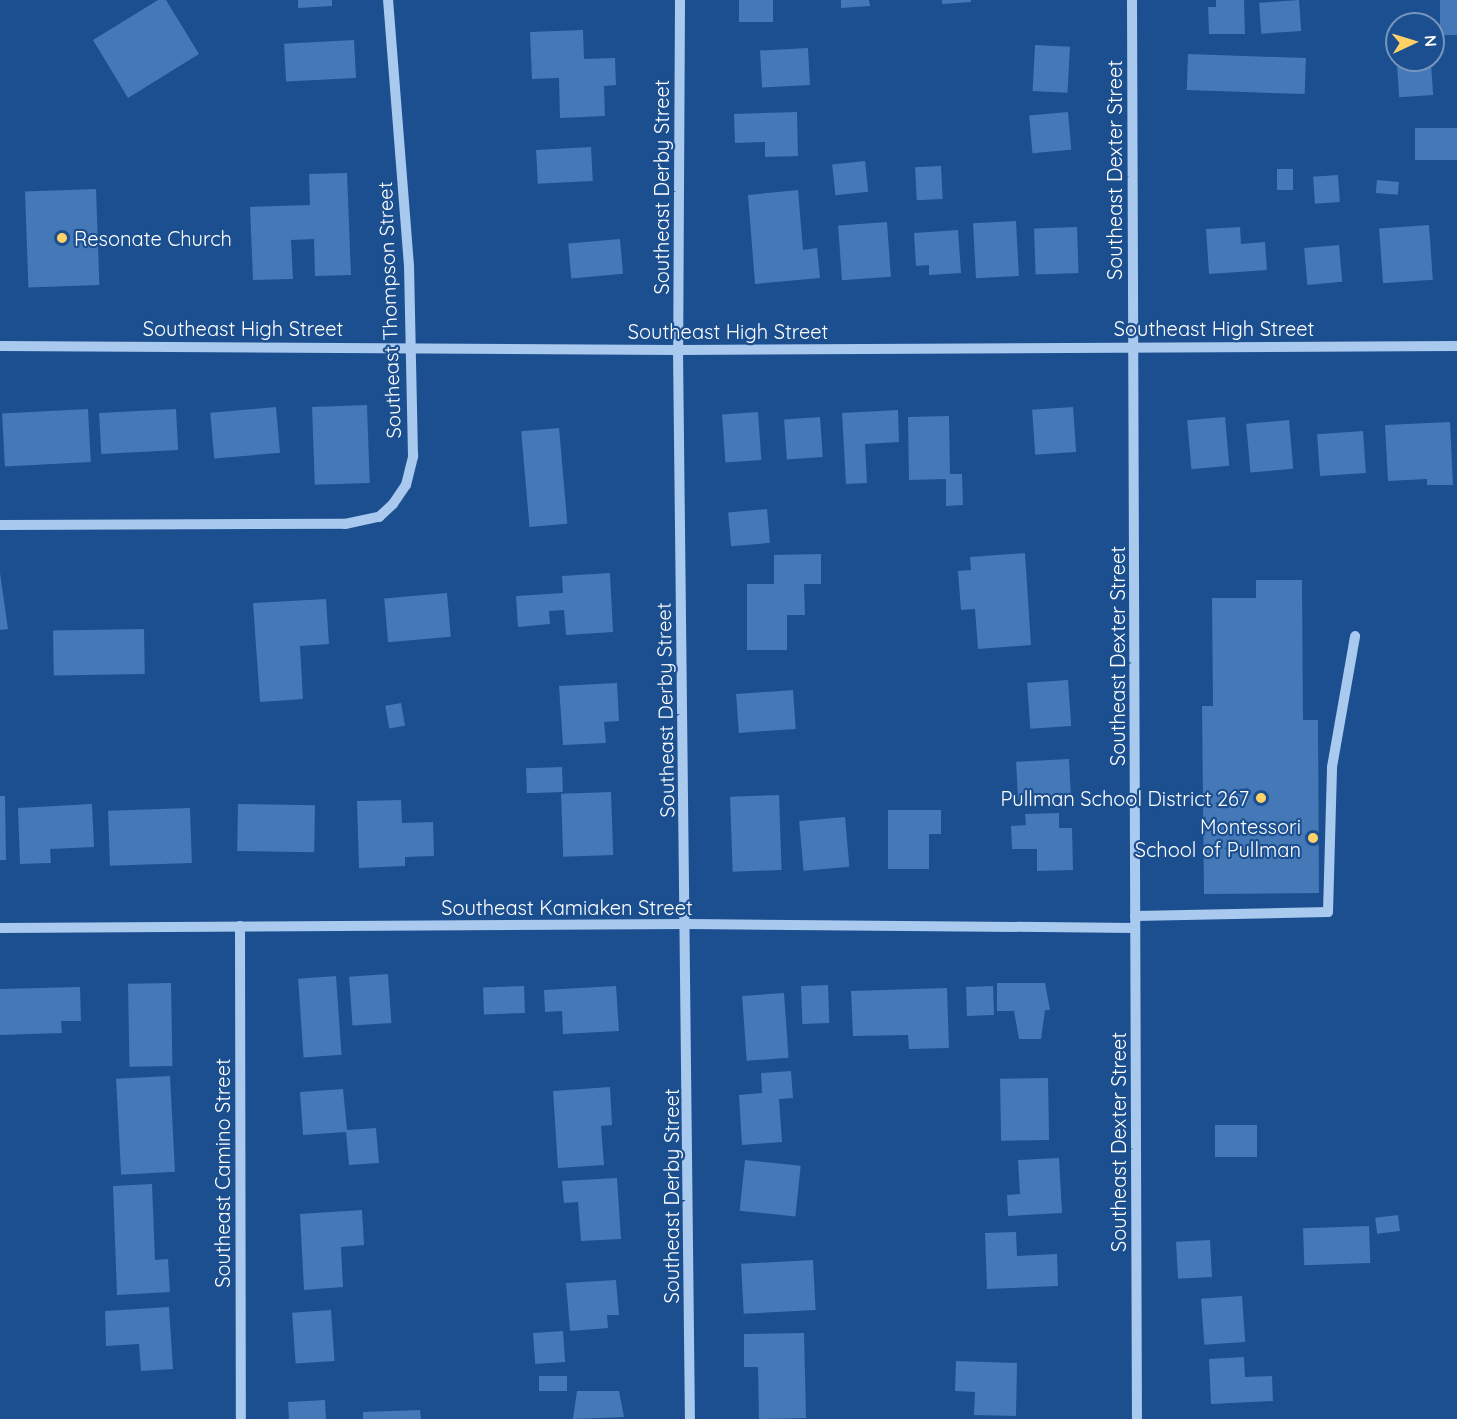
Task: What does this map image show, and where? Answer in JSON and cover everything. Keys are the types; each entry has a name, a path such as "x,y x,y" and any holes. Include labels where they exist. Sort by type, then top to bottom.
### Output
{"street":[{"name":"Southeast Thompson Street","path":"0,525 345,524 379,517 406,485 413,456 412,347 388,0"},
{"name":"Southeast Derby Street","path":"680,0 678,350 687,924 690,1419"},
{"name":"Southeast Dexter Street","path":"1132,0 1137,1419"},
{"name":"Southeast High Street","path":"0,346 678,350 1457,346"},
{"path":"1135,916 1328,912 1332,767 1355,636"},
{"name":"Southeast Kamiaken Street","path":"0,928 687,924 1135,928"},
{"name":"Southeast Camino Street","path":"240,926 241,1419"}],"building":[{"path":"158,0 166,0 199,54 128,98 93,40"},
{"path":"298,0 332,0 332,6 298,8"},
{"path":"739,0 773,0 773,22 739,22"},
{"path":"841,0 869,0 870,6 841,8"},
{"path":"942,0 971,0 971,2 942,4"},
{"path":"1216,0 1244,0 1245,34 1209,34 1208,7 1216,7"},
{"path":"1299,0 1301,31 1261,34 1259,3"},
{"path":"1440,0 1457,0 1457,35 1445,35 1445,12 1440,12"},
{"path":"583,30 584,59 615,58 616,85 604,86 605,116 560,118 559,78 532,79 530,32"},
{"path":"354,40 356,78 286,82 284,44"},
{"path":"1035,45 1070,47 1068,93 1033,91"},
{"path":"808,48 810,85 762,87 760,51"},
{"path":"1188,54 1306,58 1305,94 1187,90"},
{"path":"1397,72 1432,72 1433,95 1399,97"},
{"path":"797,112 798,156 765,157 765,142 735,143 734,114"},
{"path":"1068,112 1071,150 1032,153 1029,115"},
{"path":"1415,128 1457,128 1457,160 1415,160"},
{"path":"591,147 593,181 538,184 536,150"},
{"path":"865,161 868,192 835,195 832,164"},
{"path":"941,166 943,199 917,200 915,167"},
{"path":"1277,169 1293,169 1293,190 1277,190"},
{"path":"347,173 351,275 315,276 314,239 291,240 293,279 253,280 250,207 310,205 309,174"},
{"path":"1338,175 1340,202 1315,204 1313,177"},
{"path":"1377,180 1399,182 1398,195 1376,193"},
{"name":"Resonate Church","path":"96,189 99,285 28,287 25,191"},
{"path":"798,190 803,250 817,248 820,278 755,284 748,195"},
{"path":"1016,221 1019,276 976,278 973,223"},
{"path":"887,222 891,277 842,280 838,225"},
{"path":"1429,225 1433,280 1383,283 1379,228"},
{"path":"1077,227 1079,273 1036,274 1034,229"},
{"path":"1240,227 1241,244 1265,242 1267,270 1209,274 1206,229"},
{"path":"958,230 961,273 929,275 929,265 916,266 914,233"},
{"path":"620,239 623,274 571,278 568,244"},
{"path":"1339,245 1342,282 1307,285 1304,248"},
{"path":"367,405 370,483 315,485 312,407"},
{"path":"276,407 280,453 214,459 210,413"},
{"path":"1073,407 1076,452 1035,455 1032,410"},
{"path":"88,409 91,462 5,466 2,414"},
{"path":"176,409 178,450 101,454 99,413"},
{"path":"898,410 899,442 865,444 867,483 846,484 842,413"},
{"path":"758,412 761,460 725,462 722,415"},
{"path":"949,416 950,474 962,474 963,505 946,506 946,479 909,480 908,417"},
{"path":"820,417 823,457 787,459 784,420"},
{"path":"1225,417 1229,466 1191,469 1187,420"},
{"path":"1289,420 1293,469 1250,473 1246,424"},
{"path":"1450,422 1453,485 1427,485 1427,479 1388,481 1385,425"},
{"path":"559,428 567,524 530,527 521,431"},
{"path":"1363,431 1366,473 1320,476 1317,434"},
{"path":"767,509 770,543 731,546 728,512"},
{"path":"1025,553 1031,645 978,649 975,609 961,610 958,571 971,570 970,557"},
{"path":"821,554 821,584 804,584 805,615 787,615 787,650 747,650 747,584 774,584 774,555"},
{"path":"0,573 8,629 0,630"},
{"path":"610,573 613,632 566,635 564,610 549,611 550,624 518,627 516,596 563,593 562,576"},
{"name":"Pullman School District 267","path":"1256,580 1302,580 1303,720 1318,720 1319,893 1204,894 1202,706 1213,706 1212,598 1256,598"},
{"path":"447,593 451,637 388,642 384,598"},
{"path":"326,599 329,644 300,646 303,699 260,702 253,603"},
{"path":"144,629 145,674 54,676 53,631"},
{"path":"1068,680 1071,726 1030,729 1027,683"},
{"path":"617,683 619,721 604,722 606,743 563,745 559,686"},
{"path":"793,690 796,729 739,733 736,694"},
{"path":"401,703 405,726 389,728 385,706"},
{"path":"1069,759 1071,797 1018,800 1016,762"},
{"path":"562,767 563,792 527,793 526,768"},
{"path":"611,792 613,855 563,857 561,794"},
{"path":"779,795 782,870 733,872 730,797"},
{"path":"0,796 5,796 6,860 0,860"},
{"path":"401,800 402,823 433,822 434,856 405,857 405,866 359,868 357,801"},
{"path":"92,804 94,847 50,849 51,863 20,864 18,808"},
{"path":"238,804 315,805 314,852 237,851"},
{"path":"190,808 192,863 110,866 108,811"},
{"path":"888,810 941,810 941,834 929,834 929,869 888,869"},
{"path":"1059,813 1059,828 1072,828 1073,870 1037,871 1037,849 1012,849 1011,826 1026,825 1025,814"},
{"path":"845,817 849,867 804,871 799,821"},
{"path":"388,974 391,1023 353,1026 349,977"},
{"path":"336,976 342,1055 304,1057 298,979"},
{"path":"171,983 172,1066 129,1067 128,984"},
{"path":"997,983 1045,983 1050,1010 1045,1010 1041,1039 1019,1039 1014,1011 997,1011"},
{"path":"828,985 829,1023 802,1024 801,986"},
{"path":"524,986 525,1013 484,1014 483,987"},
{"path":"616,986 619,1031 563,1034 562,1011 545,1012 544,990"},
{"path":"993,986 994,1015 967,1016 966,987"},
{"path":"80,987 81,1021 61,1021 62,1033 0,1035 0,989"},
{"path":"947,988 949,1048 909,1049 908,1035 853,1036 851,991"},
{"path":"784,993 789,1058 747,1061 742,996"},
{"path":"791,1071 793,1098 779,1099 782,1142 742,1145 739,1095 762,1093 761,1073"},
{"path":"170,1076 175,1172 121,1175 116,1079"},
{"path":"1048,1078 1049,1140 1001,1141 1000,1079"},
{"path":"610,1087 612,1125 601,1126 604,1165 558,1168 553,1091"},
{"path":"343,1089 347,1130 376,1128 379,1163 349,1165 346,1132 303,1135 300,1092"},
{"path":"1215,1125 1257,1125 1257,1157 1215,1157"},
{"path":"1059,1158 1062,1213 1008,1216 1007,1195 1020,1194 1018,1160"},
{"path":"745,1160 801,1166 795,1217 740,1211"},
{"path":"617,1178 621,1239 581,1241 578,1202 564,1203 562,1181"},
{"path":"152,1184 155,1260 168,1259 170,1292 117,1295 113,1186"},
{"path":"362,1210 364,1245 341,1247 343,1287 304,1290 300,1214"},
{"path":"1398,1215 1400,1231 1377,1234 1375,1218"},
{"path":"1369,1226 1370,1263 1304,1265 1303,1228"},
{"path":"1016,1232 1017,1256 1057,1254 1058,1286 987,1289 985,1233"},
{"path":"1210,1240 1212,1277 1178,1279 1176,1242"},
{"path":"813,1260 816,1310 744,1314 741,1264"},
{"path":"616,1280 619,1315 607,1315 608,1328 570,1331 566,1283"},
{"path":"1242,1296 1245,1342 1204,1345 1201,1299"},
{"path":"169,1307 173,1369 141,1371 139,1344 106,1346 105,1311"},
{"path":"331,1310 335,1361 296,1364 292,1313"},
{"path":"563,1331 565,1362 535,1364 533,1333"},
{"path":"804,1333 806,1418 759,1419 758,1367 744,1367 744,1334"},
{"path":"1244,1357 1245,1377 1272,1376 1273,1401 1211,1404 1209,1359"},
{"path":"956,1361 1017,1363 1016,1416 974,1415 975,1392 955,1391"},
{"path":"539,1376 567,1376 567,1391 539,1391"},
{"path":"577,1391 619,1391 624,1417 573,1419"},
{"path":"325,1400 326,1419 289,1419 288,1402"},
{"path":"420,1410 421,1419 363,1419 363,1412"}],"place":[{"name":"Resonate Church","path":"62,238"},
{"name":"Pullman School District 267","path":"1261,798"},
{"name":"Montessori School of Pullman","path":"1313,838"}]}
